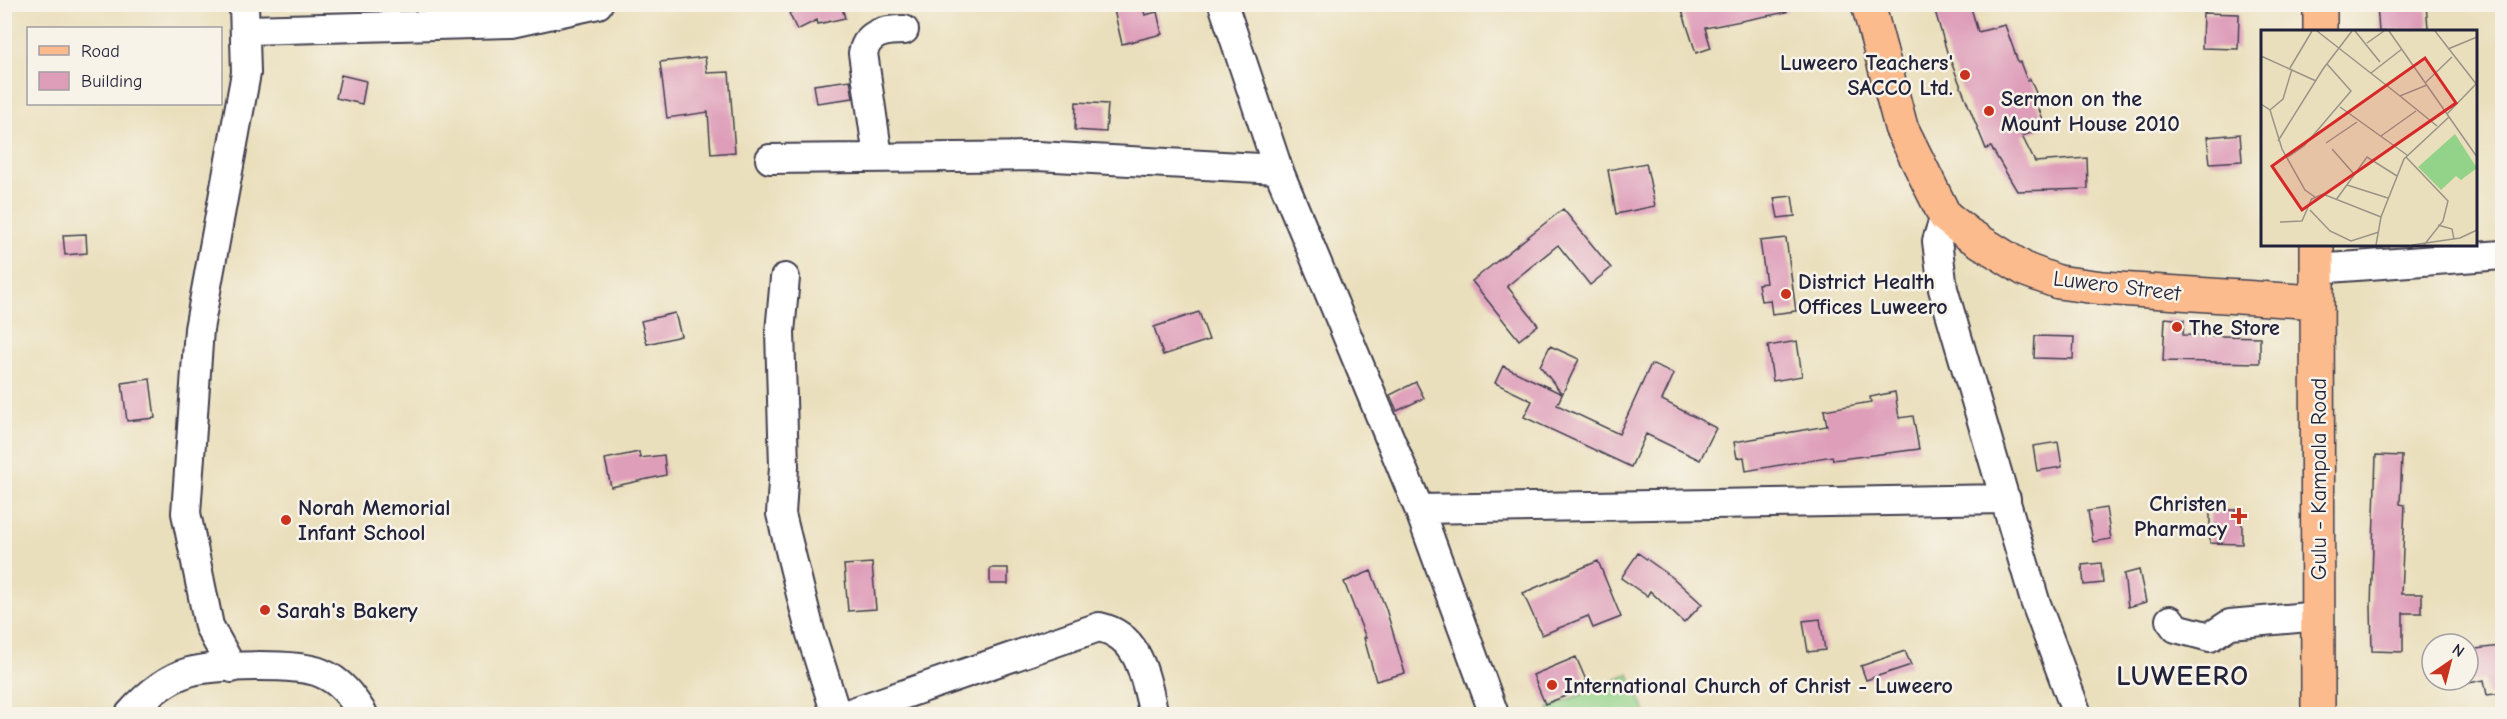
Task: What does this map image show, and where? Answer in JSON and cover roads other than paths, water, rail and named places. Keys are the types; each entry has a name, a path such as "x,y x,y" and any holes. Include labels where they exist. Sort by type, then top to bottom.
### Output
{"main road":[{"name":"Luwero Street","path":"1868,4 1901,127 1945,216 1995,253 2026,270 2058,282 2103,288 2316,302"},
{"path":"2320,4 2320,30"},
{"name":"Gulu - Kampala Road","path":"2316,257 2319,714"}],"street":[{"path":"232,668 209,626 186,513 199,329 246,73 245,17 511,22 598,4"},
{"path":"1223,4 1278,169 1419,509 1494,714"},
{"path":"878,157 863,53 865,43 880,32 904,30"},
{"path":"770,159 1037,156 1178,161 1278,169"},
{"path":"1945,216 1937,241 1943,289 2035,601 2077,714"},
{"path":"2316,257 2502,255"},
{"path":"785,278 780,332 784,466 781,514 810,631 836,714"},
{"path":"1419,509 2006,499"},
{"path":"2170,620 2176,628 2210,637 2230,624 2319,616"},
{"path":"190,672 209,626"},
{"path":"847,714 1099,627 1123,636 1131,646 1142,668 1154,714"},
{"path":"130,714 144,698 160,686 190,672 232,668 290,667 322,674 348,692 363,714"}],"place":[{"name":"Luweero Teachers' SACCO Ltd.","path":"1965,75"},
{"name":"Sermon on the Mount House 2010","path":"1989,111"},
{"name":"District Health Offices Luweero","path":"1786,294"},
{"name":"The Store","path":"2177,327"},
{"name":"Christen Pharmacy","path":"2239,516"},
{"name":"Norah Memorial Infant School","path":"286,520"},
{"name":"Sarah's Bakery","path":"265,610"},
{"name":"International Church of Christ - Luweero","path":"1552,685"}],"district":[{"name":"LUWEERO","path":"2183,675"}]}
